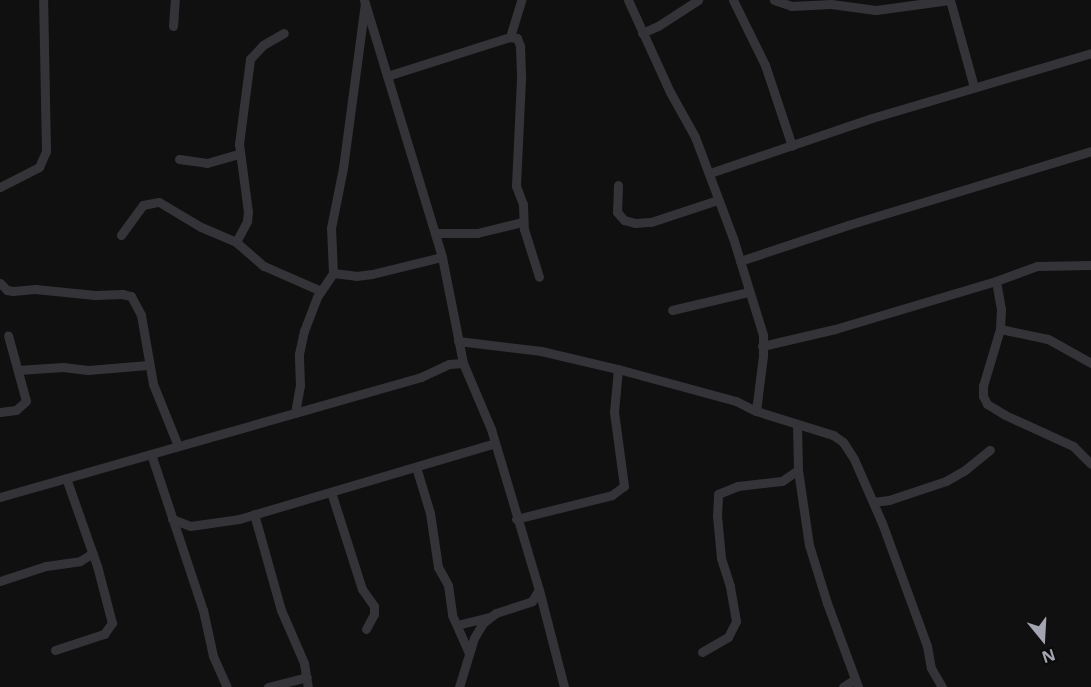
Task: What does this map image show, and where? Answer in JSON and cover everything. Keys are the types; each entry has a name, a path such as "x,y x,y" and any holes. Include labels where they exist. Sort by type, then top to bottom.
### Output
{"street":[{"path":"0,187 39,167 46,151 43,0"},
{"path":"173,26 175,0"},
{"path":"510,37 521,0"},
{"path":"628,0 710,173 740,261 763,335 756,411"},
{"path":"642,33 658,26 698,0"},
{"path":"733,0 765,65 792,146"},
{"path":"774,0 791,6 865,4 892,9 946,0 974,87"},
{"path":"364,1 442,257 463,363 495,443 539,590 564,687"},
{"path":"295,412 300,386 299,354 311,310 333,273 331,228 343,168 364,1"},
{"path":"236,242 247,221 248,212 239,154 240,123 250,59 263,45 284,33"},
{"path":"387,76 510,37 517,38 520,46 516,181 523,204 522,222 539,277"},
{"path":"710,173 974,87 1091,52"},
{"path":"740,261 848,225 1091,151"},
{"path":"179,159 207,163 239,154"},
{"path":"618,185 617,212 624,220 635,223 651,222 718,200"},
{"path":"121,235 143,205 159,202 201,227 236,242 264,266 321,291"},
{"path":"435,233 477,233 522,222"},
{"path":"333,273 356,276 372,274 442,257"},
{"path":"762,346 835,329 996,281 1037,266 1091,265"},
{"path":"996,281 1000,329 982,391 987,404 1073,446 1091,464"},
{"path":"0,284 7,290 13,291 35,289 95,295 122,294 131,297 141,315 148,365 178,446"},
{"path":"672,310 749,292"},
{"path":"1000,329 1048,339 1091,363"},
{"path":"0,412 16,410 26,401 8,335"},
{"path":"449,364 459,345"},
{"path":"459,345 541,351 618,369 736,401 756,411 833,435 843,442 854,459 873,502 907,588 927,646 931,668 942,687"},
{"path":"0,497 421,377 449,364 463,363"},
{"path":"18,370 63,368 88,370 148,365"},
{"path":"516,519 612,495 624,486 614,412 618,369"},
{"path":"797,425 798,470 809,545 857,683 843,687"},
{"path":"172,519 190,526 254,514 495,443"},
{"path":"873,502 889,500 946,481 965,470 990,450"},
{"path":"151,454 203,610 213,656 227,687"},
{"path":"416,467 430,513 438,567 448,585 450,606 469,653"},
{"path":"702,652 728,637 736,621 730,586 720,558 718,494 738,486 782,481 798,470"},
{"path":"55,650 104,634 111,626 111,618 93,554 66,478"},
{"path":"331,492 363,589 374,606 374,614 366,629"},
{"path":"254,514 280,610 304,663 307,682 268,687"},
{"path":"178,539 190,526"},
{"path":"0,581 46,566 80,561 93,554"},
{"path":"457,626 532,601 539,590"},
{"path":"459,687 474,638 489,617"}]}
